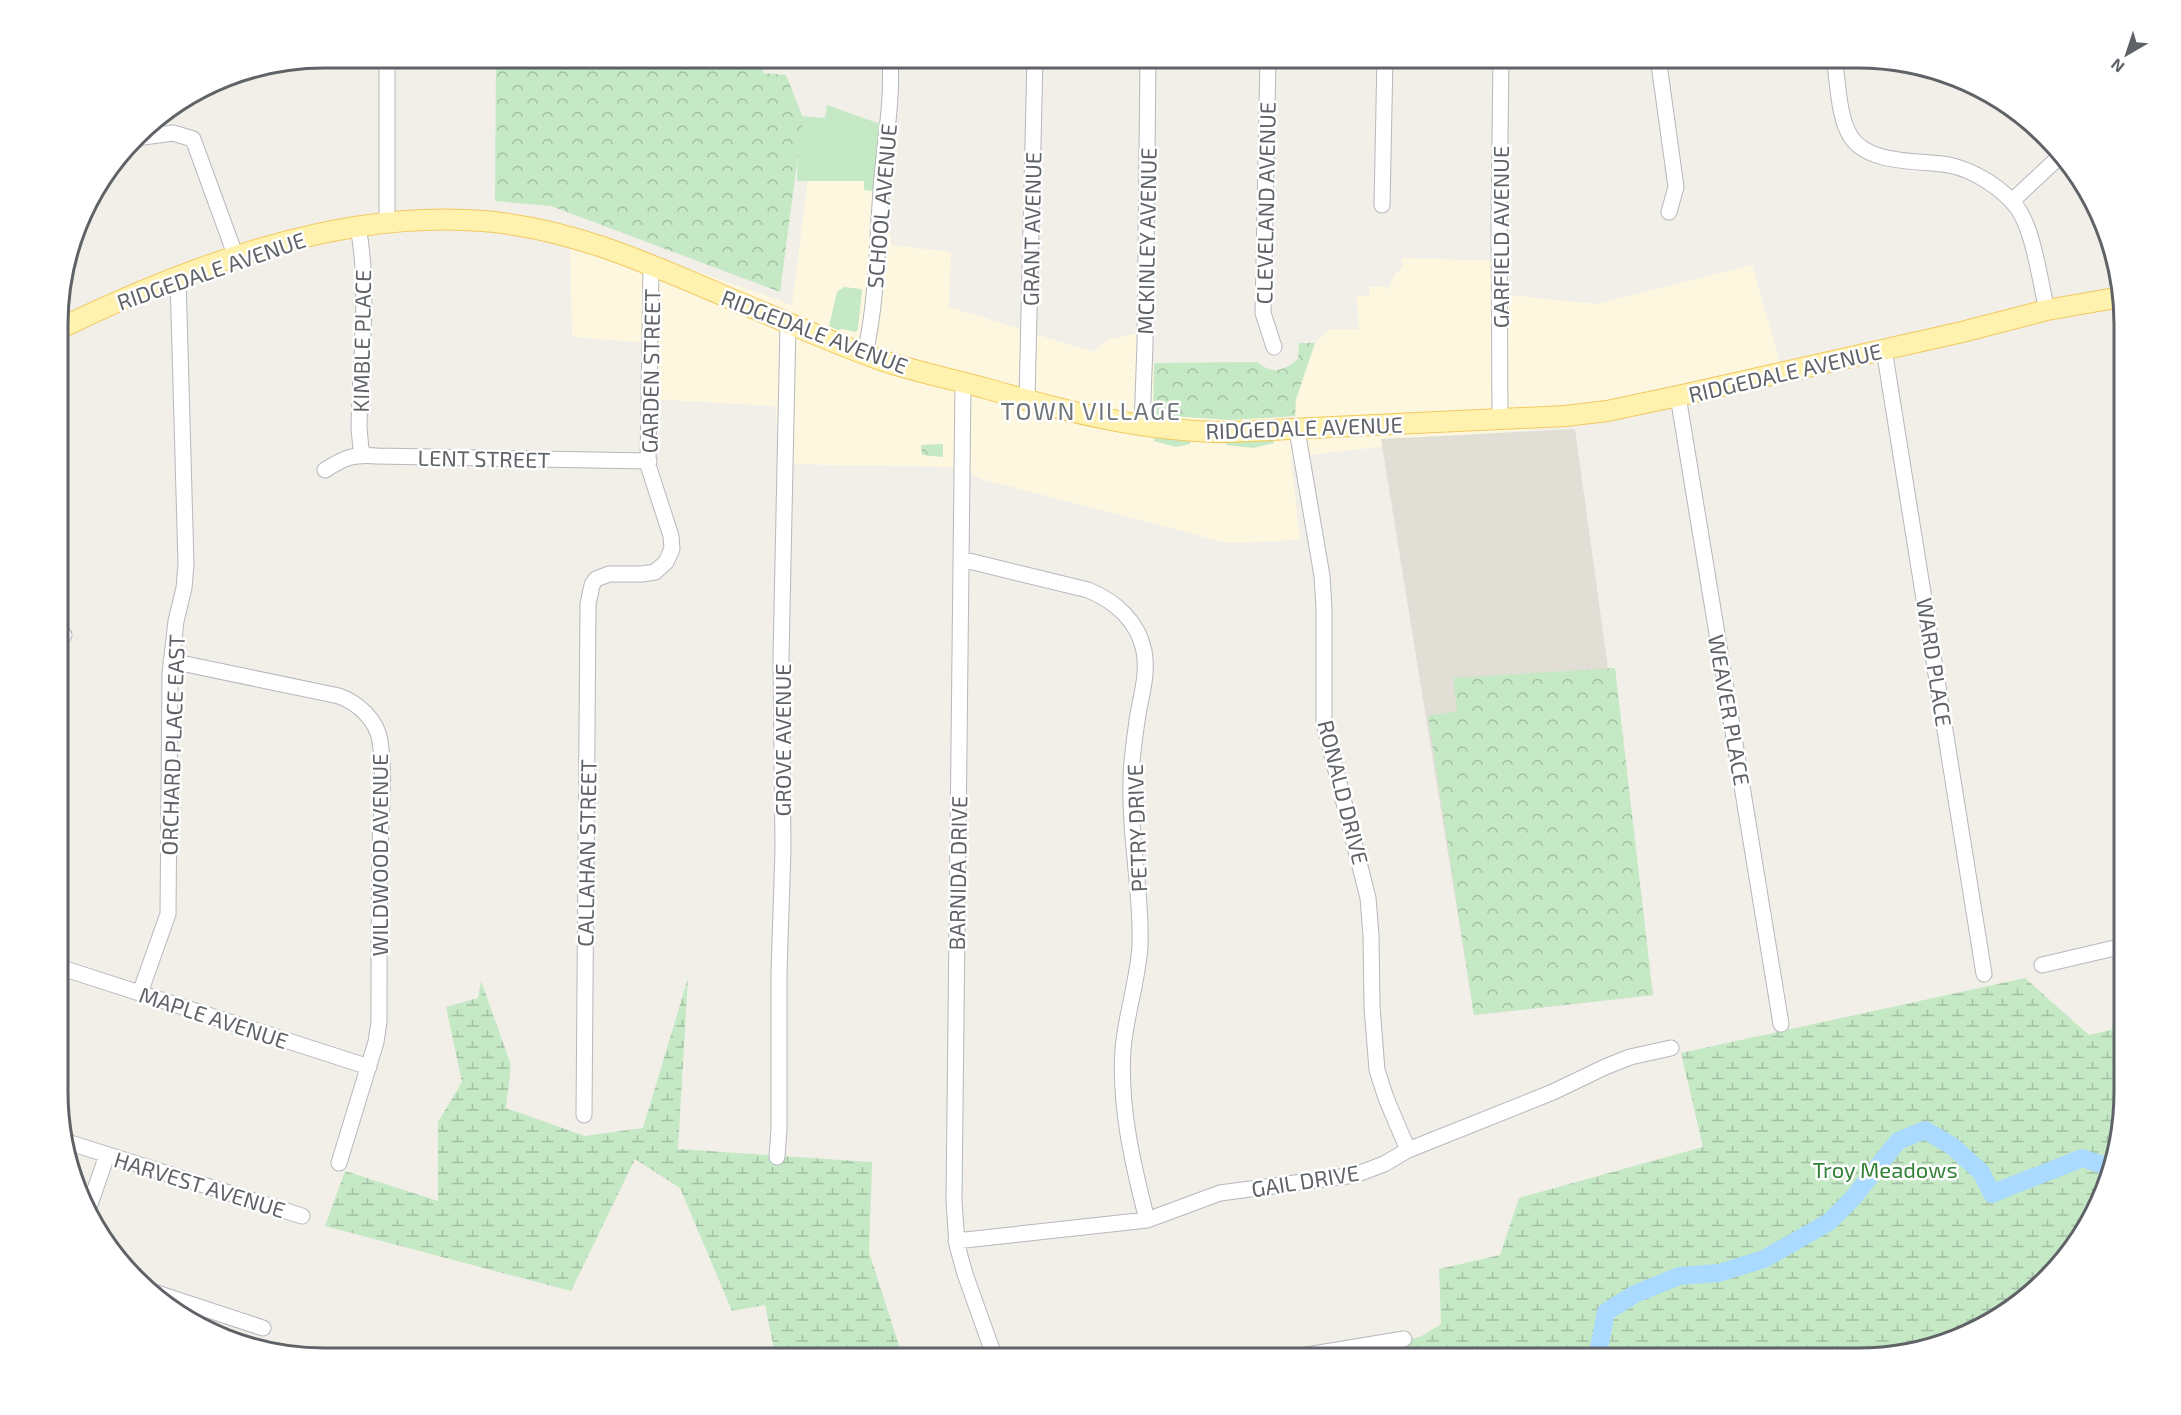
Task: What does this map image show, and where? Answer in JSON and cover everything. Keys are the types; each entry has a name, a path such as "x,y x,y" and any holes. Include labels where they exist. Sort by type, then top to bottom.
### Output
{"main road":[{"name":"RIDGEDALE AVENUE","path":"68,324 101,308 177,278 236,257 315,234 387,223 482,220 538,228 600,246 896,365 1074,412 1142,426 1204,432 1298,430 1565,416 1607,411 2047,310 2112,299"}],"street":[{"path":"387,68 387,223"},
{"name":"SCHOOL AVENUE","path":"865,354 881,187 890,122 890,68"},
{"name":"GRANT AVENUE","path":"1027,400 1035,68"},
{"name":"MCKINLEY AVENUE","path":"1142,426 1148,68"},
{"name":"CLEVELAND AVENUE","path":"1268,68 1263,314 1274,347"},
{"path":"1382,205 1385,68"},
{"name":"GARFIELD AVENUE","path":"1500,418 1498,221 1501,68"},
{"path":"1660,68 1676,188 1669,212"},
{"path":"1836,68 1845,123 1850,136 1860,148 1878,157 1956,167 1970,172 2012,201 2026,224 2047,310"},
{"path":"148,137 173,134 193,139 236,257"},
{"path":"2012,201 2055,161"},
{"name":"KIMBLE PLACE","path":"358,227 362,246 363,294 359,428 361,449 364,454"},
{"name":"GARDEN STREET","path":"590,591 596,579 604,575 649,574 661,568 672,549 671,536 648,461 651,265"},
{"name":"ORCHARD PLACE EAST","path":"140,993 168,914 171,661 186,564 177,278"},
{"name":"GROVE AVENUE","path":"777,1157 783,849 781,657 788,323"},
{"name":"WARD PLACE","path":"1884,349 1984,974"},
{"name":"BARNIDA DRIVE","path":"963,382 954,1201 956,1241 965,1275 991,1348"},
{"name":"WEAVER PLACE","path":"1678,396 1781,1024"},
{"name":"RONALD DRIVE","path":"1298,430 1322,576 1324,723 1368,898 1377,1070 1408,1150"},
{"name":"LENT STREET","path":"325,470 341,460 364,454 388,457 648,461"},
{"name":"PETRY DRIVE","path":"962,559 1101,595 1113,602 1128,617 1144,649 1145,677 1136,730 1131,784 1134,849 1139,891 1140,949 1123,1058 1123,1085 1127,1125 1147,1220"},
{"name":"CALLAHAN STREET","path":"584,1115 587,615 590,591"},
{"name":"WILDWOOD AVENUE","path":"171,661 339,696 357,706 367,716 375,727 380,741 379,1022 369,1067 339,1162"},
{"path":"2042,965 2114,948"},
{"name":"MAPLE AVENUE","path":"68,970 369,1067"},
{"name":"GAIL DRIVE","path":"956,1241 1147,1220 1220,1193 1354,1175 1384,1164 1408,1150 1543,1096 1605,1067 1630,1057 1671,1048"},
{"name":"HARVEST AVENUE","path":"73,1144 302,1216"},
{"path":"92,1200 107,1155"},
{"path":"173,1298 263,1328"},
{"path":"1350,1348 1404,1339"}],"shaded area":[{"path":"876,175 868,234 891,235 891,245 951,252 949,307 1093,352 1109,340 1138,333 1137,360 1154,363 1154,416 1296,418 1295,403 1315,343 1329,329 1360,329 1357,296 1369,296 1369,287 1386,287 1387,292 1394,276 1402,267 1402,258 1507,261 1508,295 1596,304 1752,265 1780,362 1615,398 1617,420 1291,457 1300,540 1228,543 985,480 954,467 781,464 775,406 650,399 650,343 572,337 570,251 577,229 792,305 808,178"},
{"path":"1575,429 1653,995 1474,1015 1381,439"}],"green space":[{"path":"496,68 763,68 763,73 786,75 803,118 780,292 551,206 495,201"},
{"path":"827,105 883,125 872,191 864,190 864,181 797,181 799,116 825,118"},
{"path":"844,287 862,291 856,332 838,330 829,326 837,292"},
{"path":"1299,343 1315,343 1296,399 1295,416 1230,420 1153,415 1154,363 1257,362 1268,369 1278,370 1298,359"},
{"path":"1155,438 1190,441 1190,444 1176,447 1154,441"},
{"path":"1274,440 1274,443 1253,448 1226,445 1226,442"},
{"path":"943,444 943,457 922,455 921,445"},
{"path":"1615,668 1653,995 1474,1015 1428,716 1457,711 1453,678"},
{"path":"688,978 678,1149 872,1162 869,1252 900,1348 774,1348 765,1305 732,1311 680,1188 635,1159 571,1291 325,1226 345,1171 438,1201 438,1122 462,1082 446,1007 478,998 481,981 511,1065 506,1108 585,1136 643,1128"},
{"name":"Troy Meadows","path":"2025,978 2089,1035 2114,1029 2114,1092 2109,1141 2100,1174 2087,1205 2061,1247 2039,1273 2013,1295 1985,1313 1955,1328 1924,1339 1858,1348 1364,1348 1420,1337 1441,1324 1439,1269 1500,1255 1519,1198 1703,1147 1681,1053"}],"waterway":[{"path":"1599,1348 1606,1312 1635,1294 1679,1276 1719,1273 1764,1259 1829,1222 1853,1198 1898,1141 1925,1130 1952,1146 1981,1172 1992,1194 2082,1158 2103,1165"}],"district":[{"name":"TOWN VILLAGE","path":"1091,410"}]}
